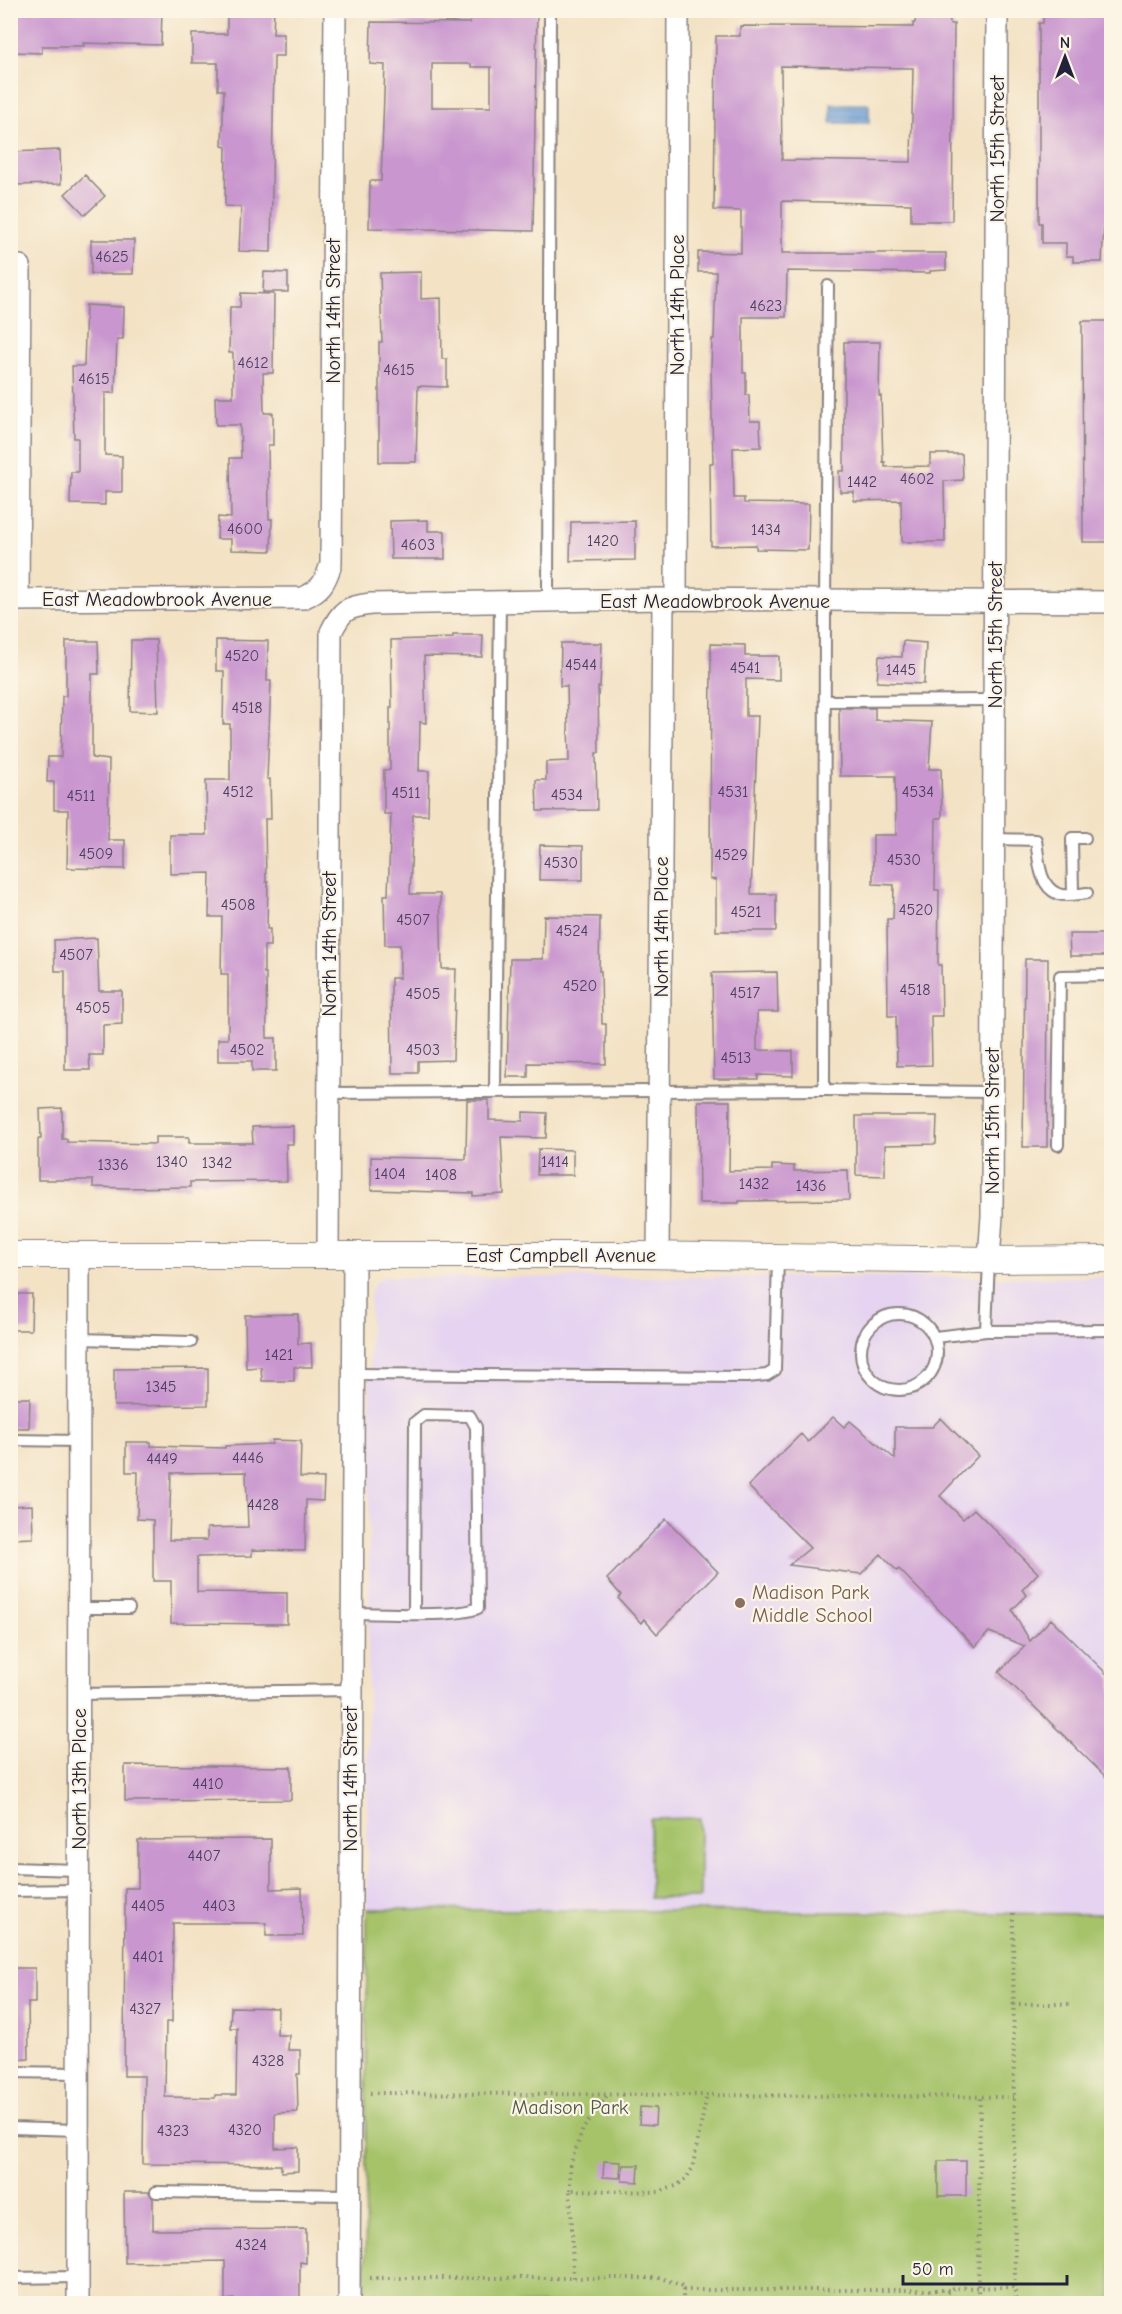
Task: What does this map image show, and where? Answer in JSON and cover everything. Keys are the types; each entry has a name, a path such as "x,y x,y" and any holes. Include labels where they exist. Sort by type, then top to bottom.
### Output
{"street":[{"name":"North 14th Street","path":"303,598 317,592 327,579 331,564 335,10"},
{"name":"North 14th Place","path":"658,1256 678,10"},
{"name":"North 15th Street","path":"989,1260 995,700 997,10"},
{"path":"14,600 15,266"},
{"name":"East Meadowbrook Avenue","path":"14,600 303,598"},
{"name":"East Meadowbrook Avenue","path":"332,632 341,613 357,606 670,599 1112,602"},
{"name":"North 14th Street","path":"328,1256 332,632"},
{"name":"East Campbell Avenue","path":"10,1256 1112,1259"},
{"name":"North 13th Place","path":"78,2304 79,1256"},
{"name":"North 14th Street","path":"349,2304 354,1256"}],"lane":[{"path":"548,600 550,10"},
{"path":"824,1090 828,286"},
{"path":"495,1091 501,601"},
{"path":"825,701 995,700"},
{"path":"1073,894 1072,838 1086,838"},
{"path":"994,839 1036,840 1041,874 1048,886 1059,894 1087,894"},
{"path":"1058,1145 1060,976 1112,975"},
{"path":"328,1093 660,1090 992,1092"},
{"path":"352,1374 735,1377 767,1375 775,1370 778,1257"},
{"path":"986,1331 989,1260"},
{"path":"892,1314 905,1314 918,1318 928,1326 935,1337 937,1350 933,1368 921,1383 910,1389 886,1388 866,1372 861,1348 864,1336 881,1318 892,1314"},
{"path":"935,1337 986,1331 1112,1330"},
{"path":"79,1339 190,1342"},
{"path":"351,1613 414,1613 468,1613 478,1608 476,1427 470,1416 424,1414 415,1422 414,1613"},
{"path":"10,1440 79,1441"},
{"path":"79,1608 129,1608"},
{"path":"79,1694 351,1690"},
{"path":"10,1868 78,1880"},
{"path":"10,1891 78,1880"},
{"path":"10,2072 78,2073"},
{"path":"10,2128 78,2130"},
{"path":"156,2192 349,2194"},
{"path":"10,2278 78,2277"}],"path":[{"path":"1013,1913 1016,2304"},
{"path":"1013,2004 1070,2004"},
{"path":"369,2093 1014,2097"},
{"path":"573,2278 570,2165 583,2130 608,2094"},
{"path":"572,2229 570,2190 659,2192 676,2186 686,2179 692,2169 707,2095"},
{"path":"978,2304 980,2097"},
{"path":"368,2278 661,2278 683,2286 683,2304"},
{"path":"683,2290 950,2290 953,2288 1015,2287"},
{"path":"946,2304 946,2293 950,2290"}],"shaded area":[{"name":"Madison Park Middle School","path":"384,1277 1111,1277 1111,1913 367,1909 370,1297 374,1283"}],"green space":[{"path":"700,1818 700,1898 650,1898 650,1819"},
{"name":"Madison Park","path":"367,1909 1111,1914 1111,2303 365,2304"}],"water":[{"path":"831,104 869,104 869,123 831,123"}],"building":[{"path":"10,10 162,10 161,45 83,43 84,46 42,46 42,53 10,52"},
{"path":"227,10 274,10 273,34 284,34 284,56 274,56 271,252 239,251 241,207 225,206 226,147 222,146 224,90 218,90 218,63 192,63 192,34 227,34"},
{"path":"916,10 949,10 950,24 954,24 952,221 911,221 911,204 782,201 782,253 946,253 946,270 930,271 930,273 787,271 786,317 743,317 743,373 746,373 746,395 749,395 750,421 760,421 761,447 733,448 734,498 744,498 744,503 809,504 808,550 756,549 756,545 711,546 710,463 713,463 711,369 716,272 698,272 698,252 741,253 741,211 714,210 716,36 740,36 740,26 913,27","holes":["781,66 913,68 911,162 782,160"]},
{"path":"1044,10 1112,10 1112,222 1104,222 1102,262 1073,262 1073,256 1066,256 1066,243 1042,243 1042,223 1039,223 1039,23 1043,23"},
{"path":"471,12 537,13 533,231 369,228 370,181 381,181 385,65 370,64 371,22 470,23","holes":["432,64 471,64 471,67 491,67 491,107 432,107"]},
{"path":"60,150 61,184 13,185 12,152"},
{"path":"85,175 105,196 85,215 65,194"},
{"path":"91,240 134,240 133,274 91,274"},
{"path":"264,272 288,273 288,292 263,292"},
{"path":"421,272 421,299 441,298 442,359 447,359 447,387 418,386 416,462 379,462 379,342 382,342 380,273"},
{"path":"241,293 274,294 273,373 263,373 264,413 273,413 273,445 268,445 269,519 272,519 271,551 231,550 231,539 217,539 218,517 231,518 230,458 241,458 240,425 216,425 215,397 233,397 233,353 229,353 230,307 240,307"},
{"path":"86,305 124,307 123,339 117,339 115,393 105,393 105,455 122,456 122,492 105,492 105,505 70,504 71,472 78,472 78,438 74,438 72,366 84,366"},
{"path":"1082,321 1112,321 1112,542 1083,542"},
{"path":"844,342 880,342 879,396 881,396 885,467 930,466 930,454 962,454 963,480 944,481 945,542 902,542 901,500 854,501 854,492 840,492 839,471 844,471"},
{"path":"428,520 428,531 445,531 445,559 391,559 390,521"},
{"path":"635,521 635,560 570,561 571,522"},
{"path":"453,635 483,635 482,657 424,656 426,723 420,722 419,771 429,771 428,815 413,815 410,894 440,894 442,969 456,969 453,1060 418,1061 418,1073 392,1073 391,978 400,978 400,945 385,945 384,895 388,895 391,814 384,814 384,770 390,770 391,640 453,638"},
{"path":"131,640 156,640 158,712 130,711"},
{"path":"216,640 268,641 267,681 271,681 267,779 270,779 271,819 265,819 266,882 268,882 267,929 270,929 270,946 264,946 264,973 266,973 267,1038 276,1038 276,1071 252,1071 252,1061 218,1061 218,1039 228,1039 228,974 221,974 222,917 209,917 210,873 170,874 170,835 207,835 206,780 230,780 230,724 223,724 224,671 216,671"},
{"path":"66,641 98,641 99,674 92,674 92,758 109,760 108,840 125,840 125,869 67,868 68,810 54,810 54,782 47,782 48,757 61,757 62,696 66,696"},
{"path":"903,641 926,643 924,684 877,682 879,656 902,657"},
{"path":"561,643 602,643 600,687 598,687 599,753 596,753 597,810 537,811 536,780 546,780 546,762 569,761 567,686 560,686"},
{"path":"711,644 745,645 745,656 779,656 779,680 746,679 746,716 758,716 751,894 776,894 776,931 716,931 716,880 710,879"},
{"path":"839,708 875,708 875,720 932,722 929,769 941,769 942,818 936,818 935,890 939,890 938,965 941,965 942,1016 931,1016 932,1065 897,1066 896,1016 888,1016 887,919 893,919 894,885 873,884 873,835 896,835 895,776 840,776"},
{"path":"540,845 583,846 583,880 539,880"},
{"path":"544,916 600,917 599,971 601,971 602,1024 606,1024 606,1064 528,1063 528,1077 507,1077 510,959 543,959"},
{"path":"1069,934 1112,934 1112,956 1070,956"},
{"path":"97,938 99,991 122,991 122,1024 103,1025 103,1055 89,1055 90,1070 65,1070 65,971 55,971 54,940"},
{"path":"1025,959 1048,959 1047,1147 1023,1147"},
{"path":"777,972 778,1012 757,1012 757,1050 793,1051 793,1076 758,1075 758,1079 714,1079 712,973"},
{"path":"467,1100 489,1100 489,1120 523,1121 523,1112 547,1113 546,1138 501,1137 504,1194 473,1196 473,1193 371,1190 371,1157 466,1159"},
{"path":"698,1101 730,1101 729,1171 772,1170 772,1165 794,1166 794,1171 848,1170 849,1200 699,1203"},
{"path":"62,1108 62,1139 67,1139 67,1142 155,1144 155,1137 189,1137 189,1143 253,1143 252,1127 293,1126 293,1144 286,1144 287,1181 190,1182 190,1187 127,1188 93,1187 93,1180 38,1180 38,1139 41,1139 40,1109"},
{"path":"856,1116 937,1116 936,1144 885,1145 885,1176 856,1175"},
{"path":"538,1149 573,1150 573,1175 537,1175"},
{"path":"10,1294 32,1294 31,1330 10,1330"},
{"path":"298,1314 298,1344 311,1343 312,1367 294,1367 294,1381 262,1381 261,1367 246,1368 245,1315"},
{"path":"208,1368 208,1405 114,1406 114,1369"},
{"path":"10,1398 30,1398 29,1428 10,1428"},
{"path":"833,1417 844,1427 850,1421 895,1459 895,1427 932,1427 941,1418 978,1456 940,1496 963,1519 974,1509 1038,1573 1022,1590 1027,1595 1012,1610 1030,1641 1051,1619 1112,1679 1112,1783 999,1672 1025,1646 989,1632 975,1647 899,1569 897,1571 881,1554 861,1574 789,1565 810,1548 748,1486 801,1434 808,1442"},
{"path":"272,1440 301,1441 300,1477 324,1478 323,1501 306,1500 305,1551 252,1550 252,1556 197,1557 197,1592 287,1593 287,1624 171,1623 171,1581 153,1581 153,1520 137,1519 138,1472 126,1472 126,1442 151,1442 151,1446 225,1448 225,1446 272,1444","holes":["246,1472 248,1527 207,1528 207,1540 169,1540 171,1473"]},
{"path":"32,1505 33,1538 10,1539 10,1506"},
{"path":"666,1519 718,1572 657,1634 644,1619 641,1623 618,1598 621,1595 607,1579"},
{"path":"125,1765 291,1767 291,1800 125,1801"},
{"path":"271,1839 271,1889 302,1888 303,1936 266,1936 266,1923 173,1923 172,2022 166,2022 165,2097 215,2098 215,2095 236,2095 237,2028 230,2028 231,2007 278,2008 277,2035 289,2035 288,2050 300,2050 300,2074 297,2074 298,2112 275,2113 275,2148 298,2147 298,2171 281,2172 281,2165 143,2164 144,2076 124,2076 125,1888 138,1888 138,1840"},
{"path":"10,1968 35,1968 35,2003 28,2003 29,2059 10,2060"},
{"path":"640,2107 656,2108 655,2125 639,2124"},
{"path":"604,2161 621,2162 620,2178 603,2177"},
{"path":"938,2161 966,2161 966,2196 938,2196"},
{"path":"623,2165 639,2165 638,2182 622,2181"},
{"path":"124,2192 149,2192 153,2199 153,2230 306,2229 306,2263 300,2262 300,2304 234,2304 234,2299 225,2300 225,2261 125,2263"}],"place":[{"name":"Madison Park Middle School","path":"740,1603"}]}
